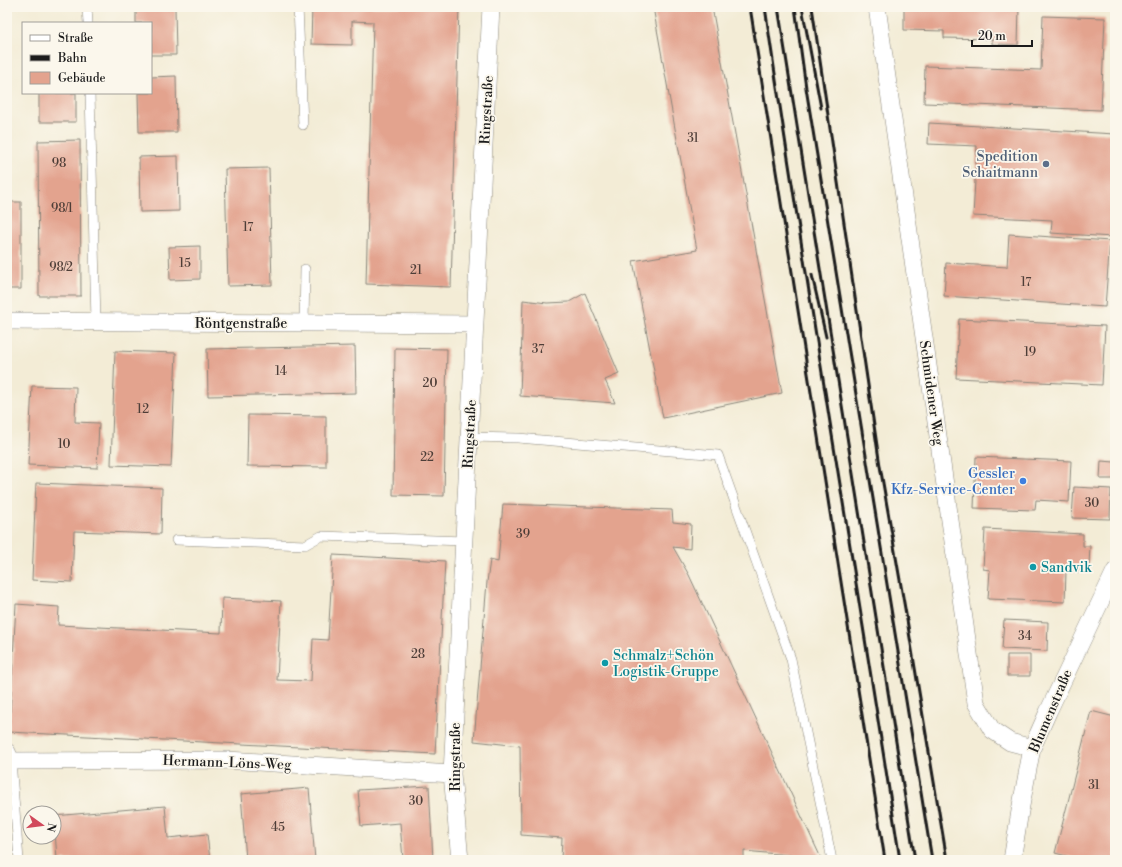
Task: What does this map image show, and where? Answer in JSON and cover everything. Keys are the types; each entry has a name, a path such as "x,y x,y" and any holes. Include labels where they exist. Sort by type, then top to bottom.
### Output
{"street":[{"name":"Ringstraße","path":"460,860 452,774 491,7"},
{"name":"Schmidener Weg","path":"877,7 976,703 992,730 1010,742 1032,748"},
{"name":"Röntgenstraße","path":"7,321 475,324"},
{"name":"Blumenstraße","path":"1012,860 1032,748 1115,571"},
{"name":"Hermann-Löns-Weg","path":"9,756 227,760 452,774"}],"lane":[{"path":"87,7 88,22"},
{"path":"298,7 303,125"},
{"path":"90,94 96,322"},
{"path":"304,323 305,269"},
{"path":"469,437 518,438 718,455 791,659 832,860"},
{"path":"176,540 305,545 321,536 464,541"},
{"path":"9,756 19,860"}],"building":[{"path":"136,7 175,7 176,55 152,55 152,22 136,22"},
{"path":"312,7 459,7 451,287 366,284 373,22 352,21 352,45 311,44"},
{"path":"653,7 712,7 782,393 663,418 633,261 697,250"},
{"path":"904,7 1019,7 1018,45 992,44 992,39 944,38 944,31 904,30"},
{"path":"1043,16 1105,18 1101,110 924,103 925,66 1041,70"},
{"path":"176,76 177,132 139,132 138,94 152,94 152,77"},
{"path":"39,94 76,94 76,122 39,122"},
{"name":"Spedition Schaitmann","path":"929,123 1115,134 1115,219 1112,237 1051,233 1052,220 973,216 977,146 928,144"},
{"path":"80,140 81,296 39,296 38,141"},
{"path":"178,156 179,211 140,212 139,157"},
{"path":"269,168 272,285 228,286 225,169"},
{"path":"7,202 21,202 21,289 7,289"},
{"path":"1009,234 1110,241 1105,307 944,296 946,263 1007,267"},
{"path":"200,246 200,279 170,280 169,247"},
{"path":"585,293 619,374 605,380 615,403 520,396 523,300 547,303 569,302"},
{"path":"959,319 1105,326 1102,385 956,378"},
{"path":"355,346 356,393 208,396 207,349"},
{"path":"395,348 447,349 444,496 393,495"},
{"path":"115,351 176,353 171,467 111,465"},
{"path":"32,386 76,387 75,422 99,423 97,468 28,465"},
{"path":"248,415 326,416 326,467 247,466"},
{"name":"Gessler Kfz-Service-Center","path":"976,457 1071,461 1069,502 1036,500 1035,510 974,508"},
{"path":"1101,461 1115,462 1115,479 1100,479"},
{"path":"36,483 162,488 161,534 74,531 72,582 32,580"},
{"path":"1074,487 1111,489 1110,519 1072,518"},
{"name":"Schmalz+Schön Logistik-Gruppe","path":"503,504 672,510 673,522 691,524 690,549 673,547 689,575 821,858 744,851 744,860 561,860 562,838 521,835 520,746 474,741 487,582 490,560 498,562"},
{"name":"Sandvik","path":"985,529 1083,534 1083,546 1090,546 1089,565 1082,565 1081,572 1066,571 1065,602 988,599 990,570 983,569"},
{"path":"333,555 445,561 435,754 9,732 16,604 59,607 58,625 221,633 222,598 281,601 277,680 311,681 313,639 328,640"},
{"path":"1004,620 1048,622 1047,651 1002,649"},
{"path":"1007,655 1030,655 1030,676 1007,676"},
{"path":"1091,711 1115,717 1115,860 1082,860 1055,853"},
{"path":"429,786 433,860 403,860 400,823 361,826 358,790"},
{"path":"309,788 315,860 246,860 241,794"},
{"path":"165,806 168,838 207,834 210,860 57,860 56,845 62,845 62,815"}],"railway":[{"path":"750,7 885,860"},
{"path":"765,7 900,860"},
{"path":"778,7 915,860"},
{"path":"795,7 806,88 932,860"},
{"path":"802,7 821,108"},
{"path":"812,7 880,466 947,860"},
{"path":"812,275 826,337"}],"place":[{"name":"Spedition Schaitmann","path":"1046,164"},
{"name":"Gessler Kfz-Service-Center","path":"1023,481"},
{"name":"Sandvik","path":"1033,567"},
{"name":"Schmalz+Schön Logistik-Gruppe","path":"605,663"}]}
